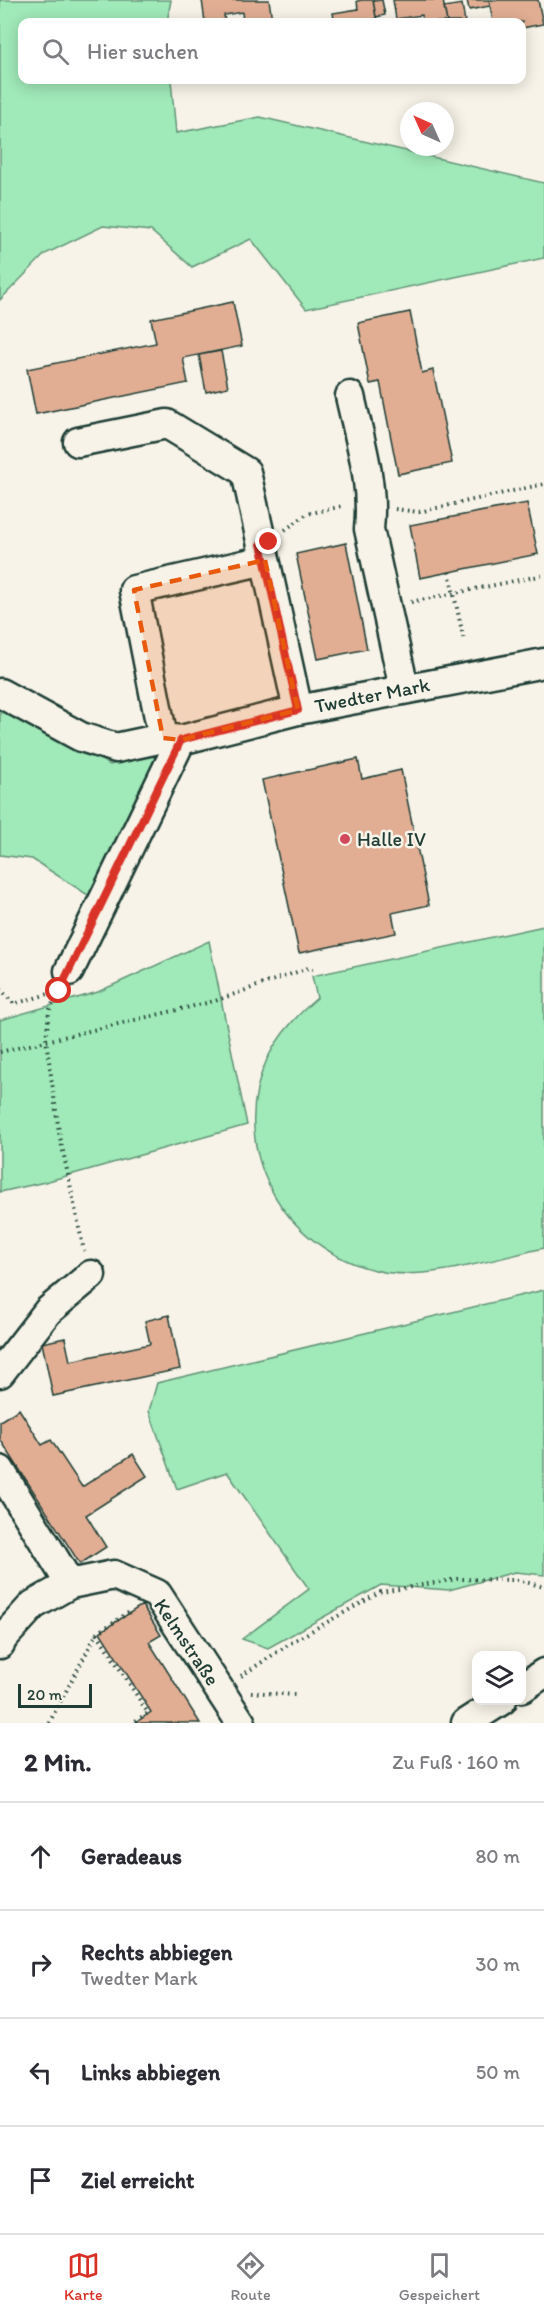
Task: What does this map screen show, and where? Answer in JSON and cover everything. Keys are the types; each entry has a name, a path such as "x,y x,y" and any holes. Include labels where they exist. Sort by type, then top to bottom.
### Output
{"street":[{"path":"350,396 369,482 372,505 369,530 404,688"},
{"path":"78,442 167,424 246,472 298,710"},
{"path":"69,971 172,739 134,590 263,552"},
{"name":"Twedter Mark","path":"0,693 81,737 116,748 172,739 404,688 544,663"},
{"path":"0,1373 48,1311 91,1275"},
{"path":"0,1470 70,1584"},
{"name":"Kelmstraße","path":"0,1644 33,1605 70,1584 114,1575 157,1594 242,1723"},
{"path":"526,1685 544,1672"},
{"path":"466,1723 495,1705"}],"path":[{"path":"263,552 269,542 307,514 356,503 419,512 544,484"},
{"path":"449,572 464,640"},
{"path":"387,607 544,575"},
{"path":"0,1052 215,1001 308,968 313,969"},
{"path":"0,989 14,1004 59,991 49,1011 46,1040 59,1132 78,1233 91,1275"},
{"path":"220,1690 297,1639 381,1592 457,1579 518,1580 544,1587"},
{"path":"49,1723 97,1633 157,1594"},
{"path":"97,1633 148,1713 132,1723"},
{"path":"264,1693 296,1695"}],"highlighted area":[{"path":"265,560 298,710 181,740 163,738 134,590"}],"green space":[{"path":"0,0 171,0 168,18 18,18 18,84 171,84 176,133 260,117 400,150 400,156 428,156 544,183 544,258 306,309 251,239 192,267 151,231 103,226 45,254 0,300"},
{"path":"0,704 110,765 147,754 163,761 97,901 32,859 0,855"},
{"path":"544,926 544,1248 439,1271 397,1274 345,1260 316,1242 291,1218 272,1191 259,1159 254,1126 257,1092 268,1057 289,1025 317,998 312,976"},
{"path":"209,941 247,1125 45,1182 0,1192 0,1020 98,992"},
{"path":"544,1290 544,1575 515,1572 449,1590 381,1585 268,1648 242,1639 309,1589 227,1472 177,1489 149,1411 157,1383"}],"building":[{"path":"202,0 269,0 272,18 243,18 242,12 224,15 224,18 204,18"},
{"path":"373,0 376,18 334,18 333,13 358,9 357,1"},
{"path":"382,0 385,15 376,17 373,1"},
{"path":"393,0 443,0 446,18 422,18 422,15 396,18"},
{"path":"467,0 489,0 490,6 469,10"},
{"path":"489,0 538,0 543,24 526,27 526,18 492,18"},
{"path":"462,4 464,18 446,18 444,7"},
{"path":"233,302 242,346 183,358 188,383 36,414 27,369 156,343 151,319"},
{"path":"410,312 422,373 433,370 452,463 398,474 380,382 370,384 358,323"},
{"path":"221,351 228,387 206,392 199,355"},
{"path":"527,503 538,554 420,578 410,525"},
{"path":"346,543 367,649 318,659 296,554"},
{"name":"Halle IV","path":"358,759 362,779 401,770 429,905 392,913 396,933 299,953 262,780"},
{"path":"169,1315 180,1369 53,1396 42,1343 65,1338 70,1361 150,1344 145,1321"},
{"path":"19,1409 42,1445 51,1440 82,1487 133,1454 147,1476 86,1515 106,1547 80,1564 0,1439 0,1421"},
{"path":"142,1605 161,1635 149,1642 200,1723 135,1723 151,1712 100,1632"}],"place":[{"name":"Halle IV","path":"345,839"}],"route":[{"path":"59,991 181,740 298,710 261,544 269,542"}]}
